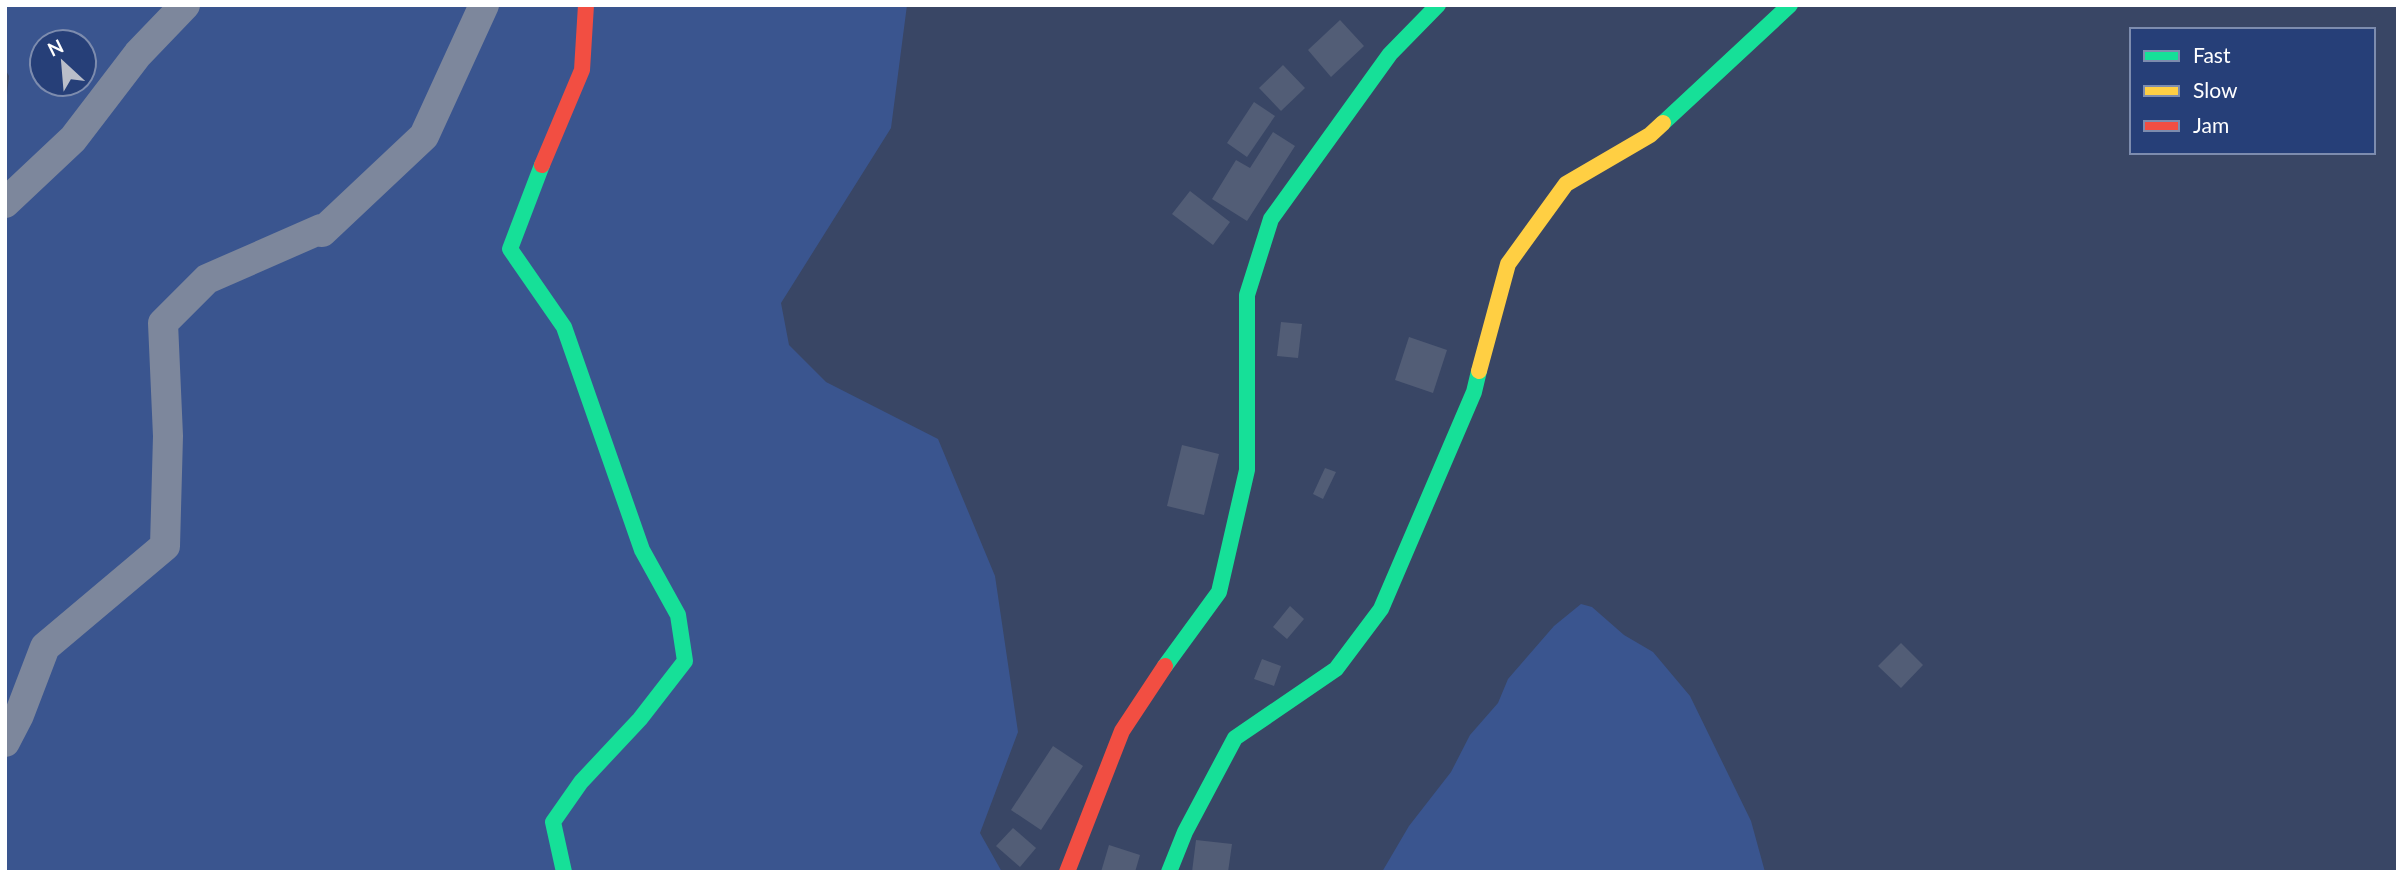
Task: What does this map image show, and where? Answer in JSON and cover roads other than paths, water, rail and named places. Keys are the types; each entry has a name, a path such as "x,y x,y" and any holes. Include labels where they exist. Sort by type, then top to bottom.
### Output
{"street":[{"path":"5,203 74,139 138,54 185,5"},
{"path":"564,872 553,822 581,782 640,719 685,662 678,615 642,550 564,327 510,249 526,202 582,70 586,5"},
{"path":"1066,872 1122,731 1177,648 1219,592 1247,470 1247,295 1271,219 1390,54 1438,5"},
{"path":"1169,872 1185,832 1235,738 1336,669 1381,608 1474,392 1507,264 1566,184 1650,135 1790,5"},
{"path":"5,742 19,715 45,647 164,546 168,436 163,323 208,279 321,229 323,232 424,136 483,7"}]}
